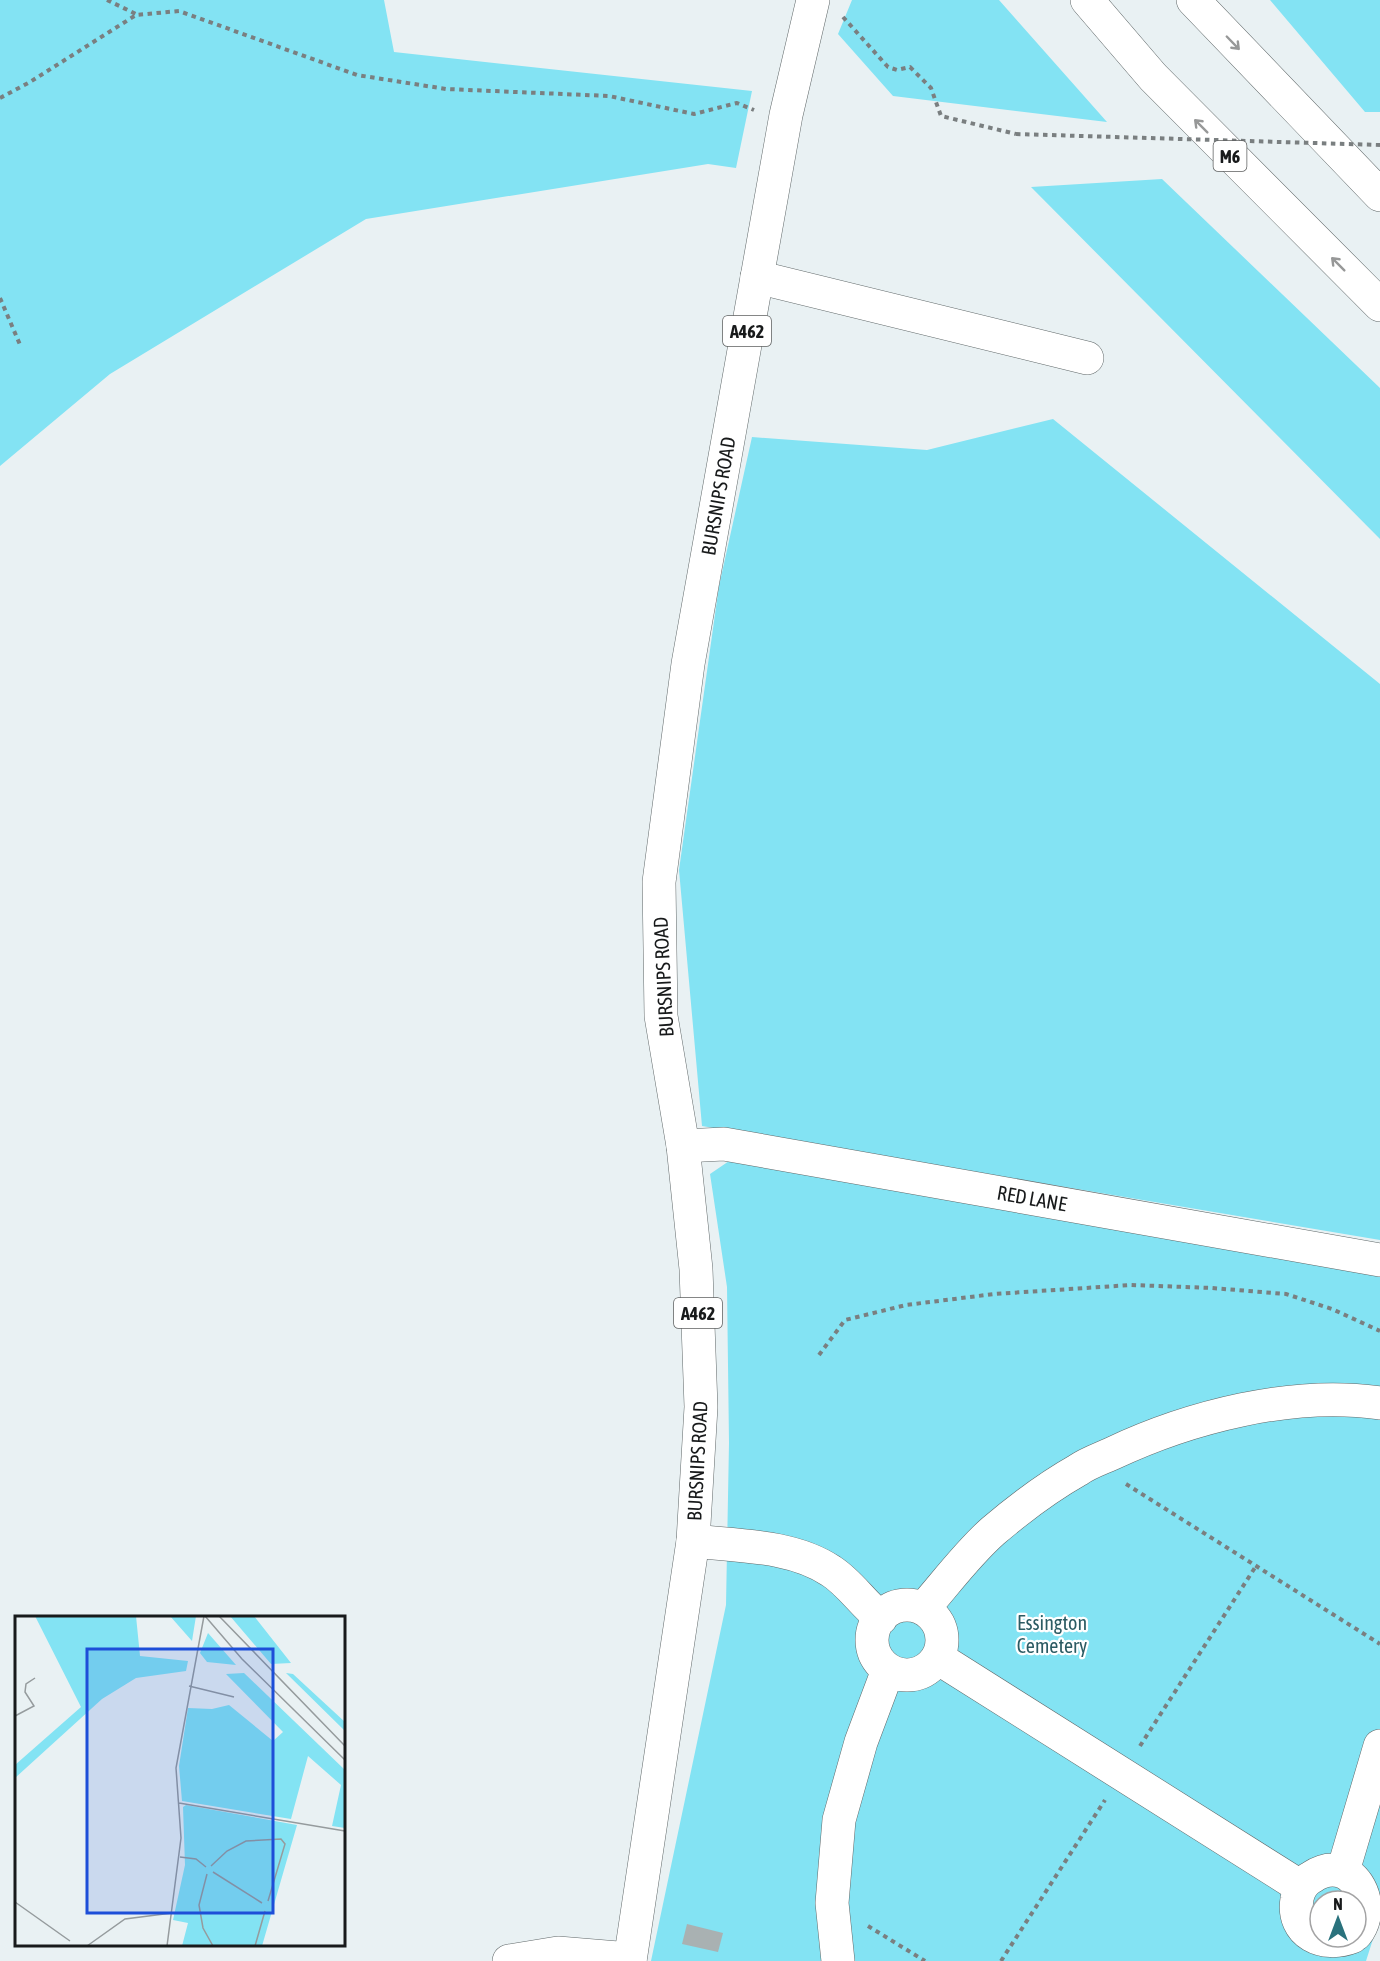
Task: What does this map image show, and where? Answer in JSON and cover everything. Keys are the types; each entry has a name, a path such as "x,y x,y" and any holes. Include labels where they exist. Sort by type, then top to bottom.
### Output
{"main road":[{"name":"M6","path":"1087,0 1153,77 1380,305"},
{"path":"1193,0 1380,195"},
{"name":"BURSNIPS ROAD","path":"630,1960 693,1541 701,1407 696,1269 683,1146 661,1016 659,882 688,664 786,115 827,7"},
{"path":"757,277 1087,358"},
{"name":"RED LANE","path":"683,1146 724,1144 1380,1260"},
{"path":"923,1609 992,1532 1036,1497 1079,1469 1127,1446 1181,1425 1237,1411 1300,1401 1380,1403"},
{"path":"693,1541 775,1551 809,1558 833,1572 881,1618"},
{"path":"912,1605 923,1609 939,1625 942,1648 938,1658 930,1667 909,1676 888,1670 879,1661 872,1639 881,1618 890,1610 900,1606 912,1605"},
{"path":"938,1658 1301,1887"},
{"path":"838,1961 832,1903 839,1820 861,1742 888,1670"},
{"path":"1343,1870 1380,1746"},
{"path":"1308,1933 1300,1922 1297,1899 1301,1887 1309,1878 1331,1869 1343,1870 1354,1876 1365,1889"},
{"path":"1368,1895 1370,1907 1368,1915"},
{"path":"509,1961 558,1953 630,1960"}],"path":[{"path":"107,0 136,15"},
{"path":"827,7 888,67 897,70 910,67 931,88 941,117 1016,134 1380,145"},
{"path":"0,98 30,82 136,15 179,11 357,75 446,89 609,96 694,114 737,104 755,111"},
{"path":"0,298 21,347"},
{"path":"819,1355 845,1320 906,1305 994,1294 1131,1285 1286,1294 1332,1309 1380,1331"},
{"path":"1092,1463 1380,1644"},
{"path":"832,1903 925,1961"}],"green space":[{"path":"0,0 384,0 394,52 752,91 736,168 708,164 366,219 110,374 0,466"},
{"path":"852,0 999,0 1107,122 893,96 838,34"},
{"path":"1270,0 1380,0 1380,112 1365,112"},
{"path":"1162,179 1380,388 1380,539 1031,187"},
{"path":"1053,419 1380,684 1380,1240 702,1126 679,870 719,586 752,437 927,450"},
{"name":"Essington Cemetery","path":"735,1157 1380,1275 1380,1917 1366,1961 651,1961 726,1605 729,1443 727,1287 710,1174"}],"building":[{"path":"687,1924 723,1933 718,1952 682,1944"}]}
